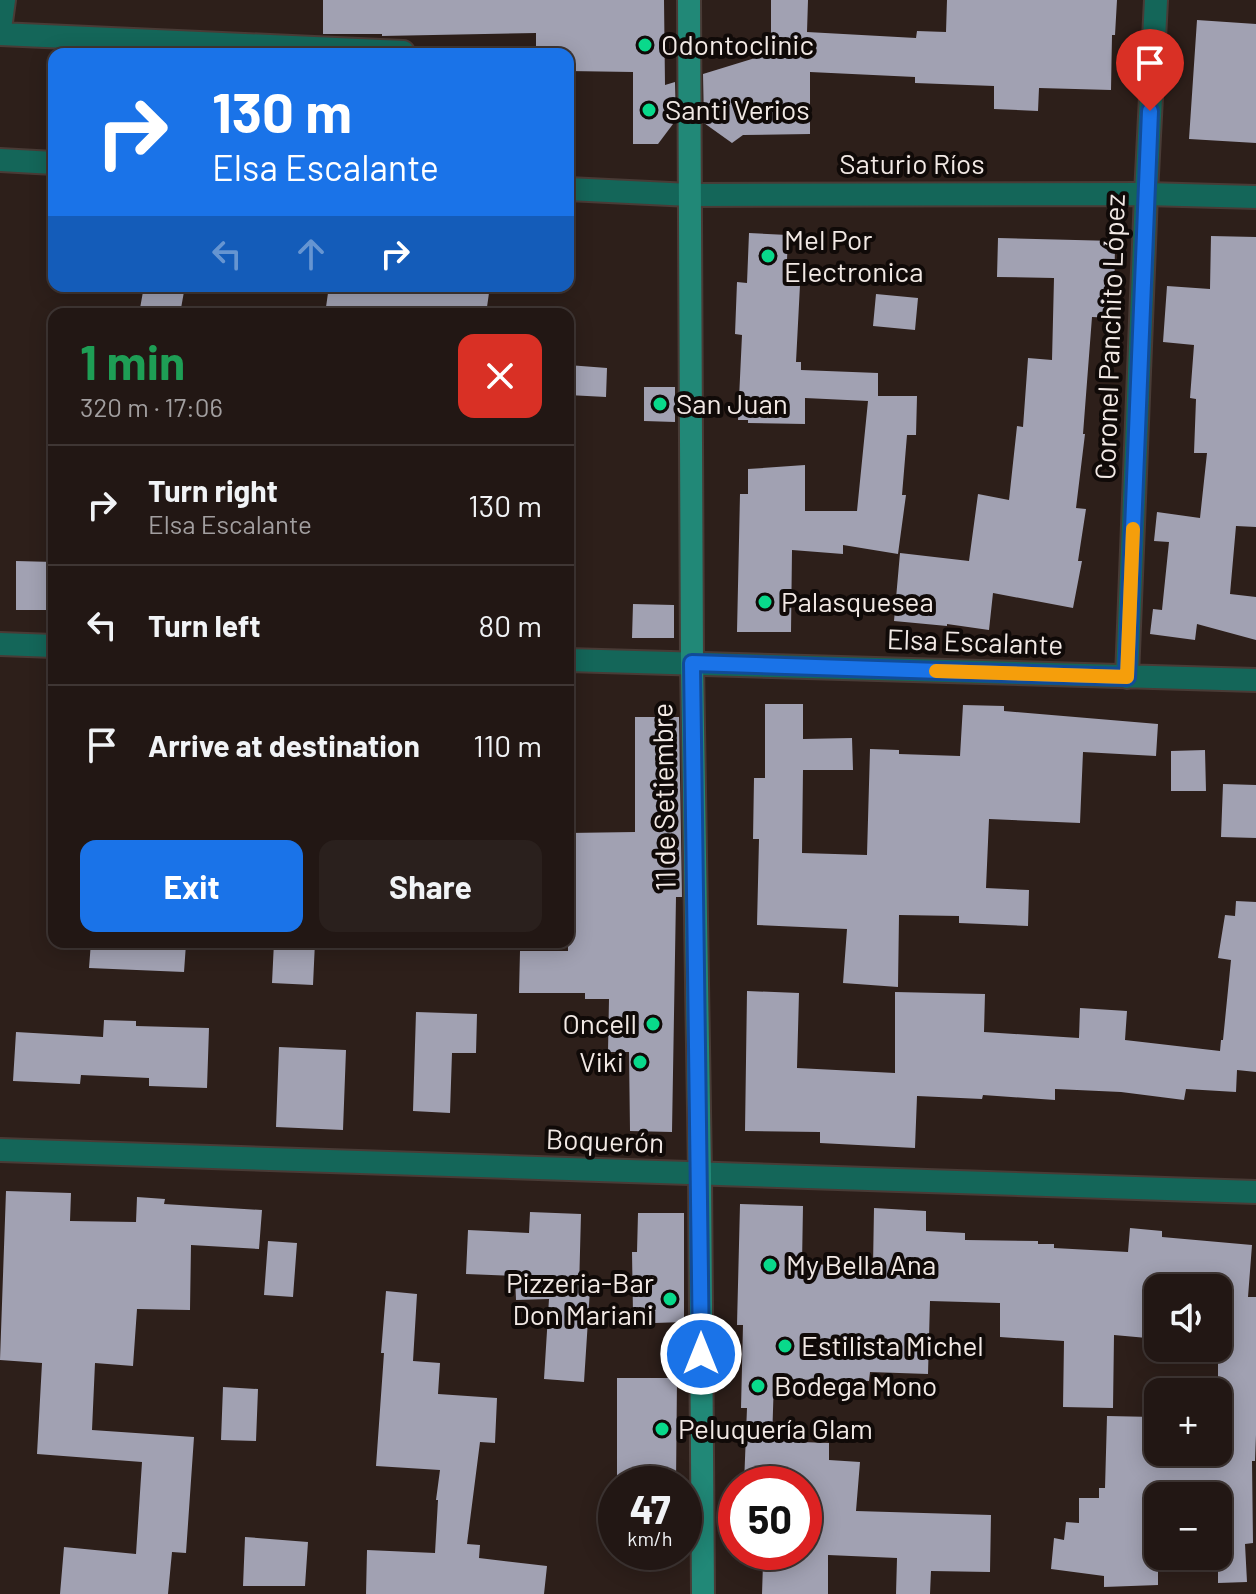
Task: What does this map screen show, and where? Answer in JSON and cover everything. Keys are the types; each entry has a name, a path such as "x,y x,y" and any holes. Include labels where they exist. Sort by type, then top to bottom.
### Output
{"main road":[{"name":"11 de Setiembre","path":"689,0 692,663 703,1594"}],"street":[{"path":"4,0 0,32 322,48"},
{"name":"Coronel Panchito López","path":"1127,677 1156,0"},
{"path":"0,160 48,163"},
{"name":"Saturio Ríos","path":"574,189 690,195 1146,194 1256,197"},
{"path":"0,644 48,646"},
{"name":"Elsa Escalante","path":"574,660 1256,680"},
{"name":"Boquerón","path":"0,1150 1256,1192"}],"building":[{"path":"323,0 664,0 665,85 675,82 676,120 658,144 633,144 633,72 574,71 574,48 536,48 536,33 323,34"},
{"path":"771,0 808,0 807,32 916,38 917,31 946,32 947,0 1117,0 1115,35 1112,35 1111,90 1039,88 1038,111 994,109 994,86 915,83 915,77 810,72 810,134 743,135 732,143 704,123 703,74 771,53"},
{"path":"1197,20 1256,24 1256,143 1189,139"},
{"path":"749,233 788,235 786,285 800,285 796,362 801,362 801,370 878,373 878,396 917,396 916,435 907,435 902,495 906,495 898,554 843,545 843,554 792,550 791,632 737,632 740,494 748,494 748,469 805,465 805,511 857,511 868,401 805,398 805,424 738,420 742,335 735,334 737,282 747,283"},
{"path":"1211,236 1256,237 1256,527 1236,526 1230,594 1256,597 1256,640 1197,624 1195,640 1150,634 1153,609 1162,610 1169,542 1154,541 1157,512 1200,518 1207,453 1194,453 1196,399 1190,398 1194,345 1163,342 1167,286 1210,289"},
{"path":"998,238 1115,241 1114,318 1092,317 1085,434 1076,508 1086,509 1078,561 1082,561 1073,608 993,593 989,630 894,621 900,553 969,561 978,494 1009,500 1017,426 1023,427 1028,358 1052,360 1054,278 997,277"},
{"path":"143,292 184,292 181,308 140,308"},
{"path":"328,292 489,292 487,308 326,308"},
{"path":"876,294 918,298 915,330 873,326"},
{"path":"574,365 607,368 606,397 574,395"},
{"name":"San Juan","path":"644,387 675,387 675,422 644,421"},
{"path":"16,561 48,562 48,610 16,610"},
{"path":"633,604 674,605 674,638 632,638"},
{"path":"765,704 803,704 803,739 852,738 853,770 803,770 802,853 867,855 870,749 899,750 899,754 960,756 963,705 1004,706 1004,711 1158,724 1156,756 1083,752 1080,823 989,819 986,888 1029,890 1028,926 959,923 959,916 899,915 898,987 843,983 847,929 757,925 759,839 753,839 754,778 765,778"},
{"path":"635,717 679,717 682,897 676,897 672,1132 630,1131 629,1052 608,1052 609,999 585,999 585,993 519,993 520,951 568,951 568,948 574,948 574,833 635,832"},
{"path":"1205,750 1206,791 1171,791 1171,751"},
{"path":"1223,784 1256,785 1256,838 1221,837"},
{"path":"1236,901 1256,902 1256,1072 1237,1070 1236,1092 1186,1089 1184,1100 1121,1092 1055,1089 1055,1100 983,1095 982,1099 917,1096 915,1148 820,1143 820,1132 745,1131 747,991 799,993 797,1068 895,1073 895,992 985,994 984,1032 1079,1038 1080,1008 1127,1011 1125,1040 1220,1051 1231,960 1218,958 1225,915 1235,916"},
{"path":"91,948 186,948 184,972 89,968"},
{"path":"274,948 315,948 313,985 272,983"},
{"path":"416,1012 477,1014 476,1053 452,1053 450,1113 413,1111"},
{"path":"104,1020 136,1021 136,1026 209,1028 207,1088 149,1086 149,1078 81,1075 80,1084 13,1081 16,1032 103,1037"},
{"path":"279,1047 346,1050 343,1130 276,1127"},
{"path":"6,1191 71,1193 70,1221 136,1222 137,1197 165,1199 164,1204 262,1210 259,1249 191,1245 190,1310 137,1309 133,1366 95,1363 92,1430 194,1437 186,1553 172,1552 168,1594 60,1594 64,1547 136,1554 142,1462 37,1454 42,1363 0,1360"},
{"path":"740,1204 803,1206 802,1264 873,1266 874,1208 926,1211 926,1231 965,1233 965,1240 1038,1241 1038,1244 1054,1244 1054,1248 1128,1252 1130,1228 1162,1231 1162,1237 1252,1245 1248,1297 1256,1297 1256,1435 1255,1461 1252,1461 1253,1543 1245,1544 1247,1582 1218,1583 1218,1570 1232,1570 1232,1482 1144,1482 1144,1570 1158,1570 1158,1585 1104,1587 1104,1576 1051,1569 1054,1538 1064,1540 1066,1522 1079,1523 1079,1498 1099,1498 1099,1488 1105,1488 1107,1416 1144,1417 1144,1466 1232,1466 1232,1378 1218,1378 1218,1362 1232,1362 1232,1274 1144,1274 1144,1338 1114,1335 1113,1408 1063,1407 1064,1341 1000,1337 1000,1303 930,1301 928,1374 870,1372 869,1381 774,1379 772,1441 829,1443 829,1460 860,1462 856,1511 991,1515 990,1572 931,1571 930,1594 896,1594 897,1558 828,1555 828,1594 762,1594 763,1570 822,1570 822,1466 745,1466 747,1408 741,1408 743,1325 737,1325"},
{"path":"530,1212 581,1214 579,1289 590,1289 584,1382 544,1379 549,1299 516,1300 515,1276 466,1274 468,1230 529,1233"},
{"path":"638,1213 684,1213 684,1322 655,1323 655,1315 633,1314 632,1252 637,1252"},
{"path":"268,1241 297,1243 293,1297 264,1295"},
{"path":"386,1291 417,1294 413,1361 440,1363 438,1394 497,1398 495,1443 480,1442 467,1544 480,1545 479,1558 547,1566 544,1594 366,1594 367,1550 435,1553 440,1470 376,1466"},
{"path":"617,1378 677,1378 676,1466 617,1466"},
{"path":"223,1387 258,1389 256,1441 221,1440"},
{"path":"245,1537 308,1542 305,1586 243,1586"}],"slow traffic":[{"path":"936,671 1127,677 1133,529"}],"place":[{"name":"Odontoclinic","path":"645,45"},
{"name":"Santi Verios","path":"649,110"},
{"name":"Mel Por Electronica","path":"768,256"},
{"name":"San Juan","path":"660,404"},
{"name":"Palasquesea","path":"765,602"},
{"name":"Oncell","path":"653,1024"},
{"name":"Viki","path":"640,1062"},
{"name":"My Bella Ana","path":"770,1265"},
{"name":"Pizzeria-Bar Don Mariani","path":"670,1299"},
{"name":"Estilista Michel","path":"785,1346"},
{"name":"Bodega Mono","path":"758,1386"},
{"name":"Peluquería Glam","path":"662,1429"}],"route":[{"path":"701,1354 692,663 1127,677 1150,111"}]}
